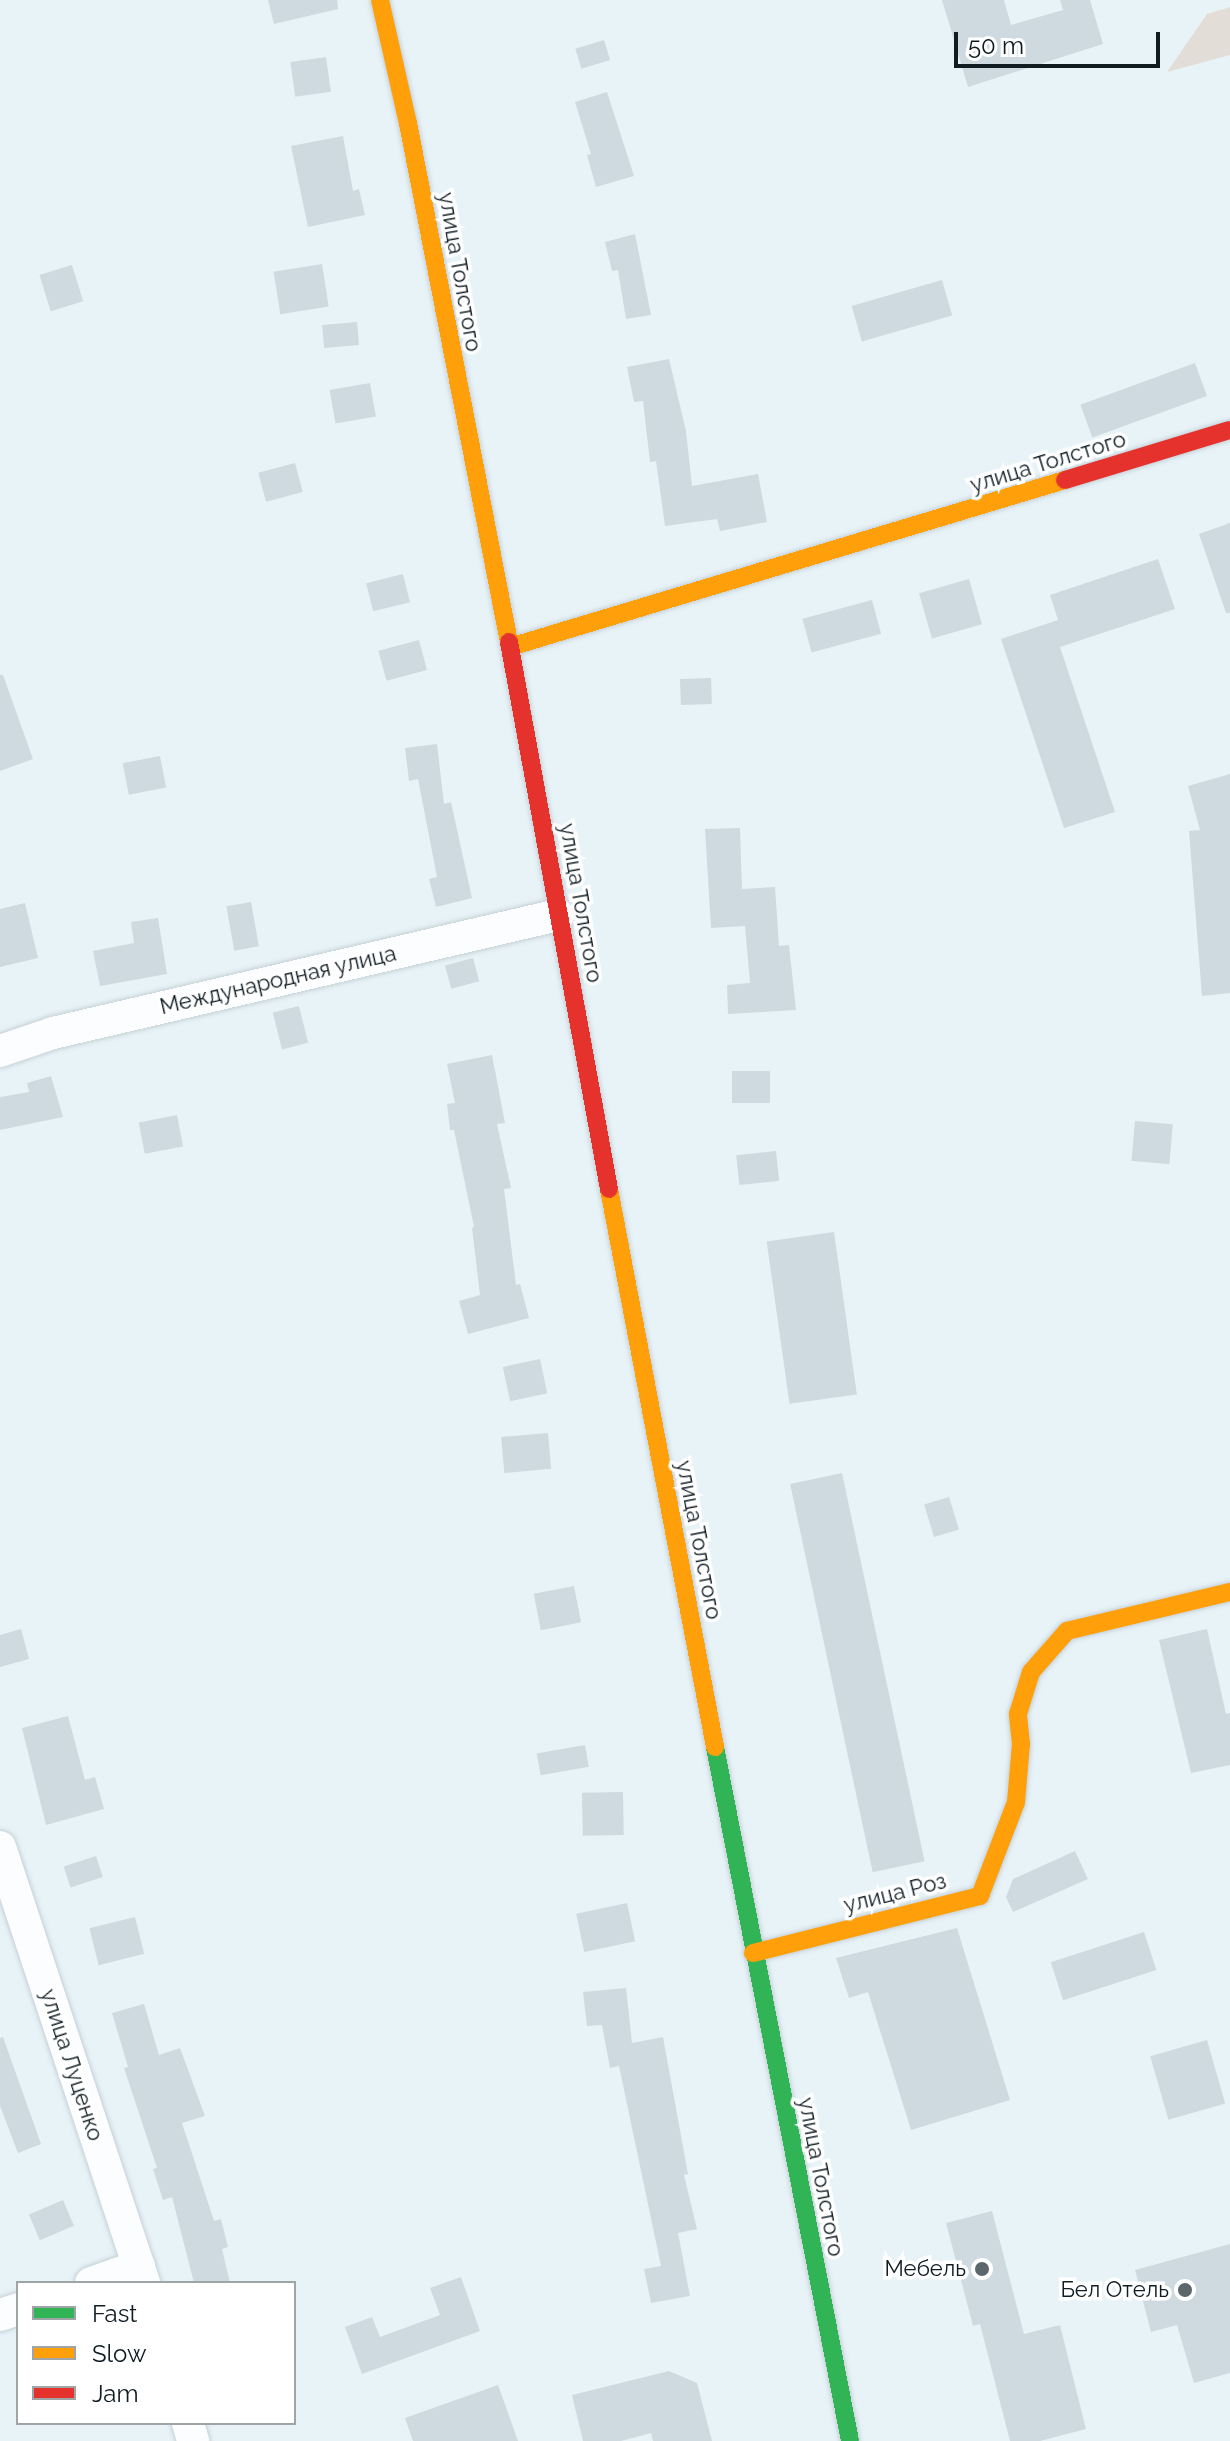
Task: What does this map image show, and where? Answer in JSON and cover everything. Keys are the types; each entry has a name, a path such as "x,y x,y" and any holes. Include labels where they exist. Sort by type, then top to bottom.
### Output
{"main road":[{"name":"улица Толстого","path":"380,0 408,123 510,647 753,1953 850,2441"},
{"name":"улица Толстого","path":"510,647 1230,430"},
{"name":"улица Роз","path":"753,1953 980,1896 1016,1802 1021,1744 1018,1714 1031,1672 1067,1631 1230,1592"}],"street":[{"name":"Международная улица","path":"0,1051 53,1033 558,915"},
{"name":"улица Луценко","path":"0,1847 141,2275"},
{"path":"104,2281 141,2275"}],"shaded area":[{"path":"1230,7 1230,55 1167,72 1207,14"}],"building":[{"path":"268,0 337,0 338,9 274,24"},
{"path":"942,0 1004,0 1011,25 1063,10 1060,0 1090,0 1103,44 968,87"},
{"path":"604,40 610,60 581,69 575,49"},
{"path":"326,57 331,92 295,97 290,62"},
{"path":"607,92 634,176 596,187 587,155 591,154 575,102"},
{"path":"343,136 353,191 359,189 365,215 308,227 291,146"},
{"path":"635,234 651,315 626,319 618,270 612,271 605,242"},
{"path":"322,264 329,306 280,314 274,272"},
{"path":"72,265 83,301 51,311 39,275"},
{"path":"942,280 952,316 862,341 852,306"},
{"path":"357,322 359,345 324,348 322,325"},
{"path":"669,359 686,431 692,486 758,474 767,522 720,531 717,519 665,526 656,461 650,462 643,401 634,402 627,367"},
{"path":"1195,363 1207,396 1092,438 1080,405"},
{"path":"370,383 376,416 336,424 330,390"},
{"path":"295,463 303,492 266,502 258,473"},
{"path":"1230,523 1230,613 1226,613 1199,534"},
{"path":"1158,559 1175,609 1060,647 1115,812 1064,828 1001,639 1058,620 1050,595"},
{"path":"403,574 410,602 373,611 366,583"},
{"path":"969,579 982,624 932,639 919,593"},
{"path":"872,600 881,634 812,652 802,619"},
{"path":"419,640 427,670 386,681 378,651"},
{"path":"0,675 3,675 33,759 0,771"},
{"path":"711,678 712,704 681,705 680,679"},
{"path":"437,744 444,804 451,802 472,898 436,907 429,879 437,877 418,779 409,781 405,748"},
{"path":"160,756 166,787 129,795 123,763"},
{"path":"1230,774 1230,993 1202,996 1189,831 1200,830 1188,786"},
{"path":"740,828 742,889 775,887 779,946 789,945 796,1010 728,1014 727,985 750,983 745,926 711,928 705,829"},
{"path":"251,902 259,946 234,951 226,906"},
{"path":"25,903 38,958 0,967 0,909"},
{"path":"158,918 167,974 100,986 93,951 134,943 131,922"},
{"path":"473,958 479,981 451,989 445,966"},
{"path":"299,1006 308,1043 282,1049 273,1013"},
{"path":"492,1055 505,1123 497,1124 511,1188 504,1189 516,1285 520,1284 529,1318 468,1334 459,1301 480,1295 474,1227 454,1130 450,1130 447,1104 455,1103 447,1064"},
{"path":"732,1071 770,1071 770,1103 732,1103"},
{"path":"51,1076 63,1117 0,1130 0,1097 29,1092 27,1083"},
{"path":"177,1115 183,1146 145,1154 139,1122"},
{"path":"1135,1121 1173,1124 1169,1164 1132,1161"},
{"path":"776,1151 779,1181 739,1185 736,1155"},
{"path":"834,1232 857,1394 789,1404 767,1241"},
{"path":"540,1359 547,1393 510,1401 503,1367"},
{"path":"548,1433 551,1469 504,1473 501,1437"},
{"path":"842,1473 925,1861 873,1872 790,1484"},
{"path":"949,1497 959,1530 934,1537 924,1505"},
{"path":"574,1586 581,1622 541,1630 534,1594"},
{"path":"21,1629 29,1659 0,1667 0,1635"},
{"path":"1207,1629 1226,1714 1230,1713 1230,1765 1191,1773 1159,1640"},
{"path":"68,1716 85,1780 95,1777 104,1809 46,1825 22,1728"},
{"path":"585,1745 589,1767 541,1775 537,1754"},
{"path":"623,1792 624,1835 583,1836 582,1793"},
{"path":"1075,1851 1088,1879 1013,1912 1006,1897 1013,1879"},
{"path":"96,1856 103,1877 70,1887 64,1867"},
{"path":"627,1903 635,1941 584,1952 576,1914"},
{"path":"135,1917 144,1954 99,1965 89,1928"},
{"path":"957,1928 1010,2100 911,2130 868,1992 849,1998 836,1958"},
{"path":"1144,1932 1156,1970 1063,2000 1051,1962"},
{"path":"626,1988 632,2043 663,2037 688,2174 684,2175 697,2229 678,2233 690,2296 651,2303 644,2269 661,2266 619,2066 610,2068 602,2025 587,2026 583,1992"},
{"path":"144,2004 159,2055 180,2048 205,2116 182,2123 214,2221 221,2219 228,2247 222,2249 230,2281 193,2281 172,2197 163,2200 153,2169 157,2168 124,2068 128,2067 112,2013"},
{"path":"3,2037 41,2144 18,2153 0,2106 0,2038"},
{"path":"1207,2040 1225,2103 1168,2120 1150,2056"},
{"path":"63,2200 74,2226 40,2240 29,2214"},
{"path":"992,2211 1024,2334 1060,2325 1086,2429 1040,2441 1010,2441 980,2324 973,2326 946,2223"},
{"name":"Бел Отель","path":"1230,2244 1230,2373 1194,2383 1177,2325 1151,2332 1135,2270"},
{"path":"461,2277 480,2331 362,2374 345,2327 372,2317 380,2337 440,2315 430,2288"},
{"path":"669,2371 697,2383 712,2441 653,2441 651,2433 621,2441 583,2441 572,2395"},
{"path":"498,2385 518,2441 413,2441 405,2418"}],"traffic: fast":[{"path":"715,1747 850,2441"}],"traffic: slow":[{"path":"380,0 408,123 509,642"},
{"path":"510,647 1065,480"},
{"path":"609,1189 715,1747"},
{"path":"753,1953 980,1896 1016,1802 1021,1744 1018,1714 1031,1672 1067,1631 1230,1592"}],"traffic: jam":[{"path":"1065,480 1230,430"},
{"path":"509,642 609,1189"}],"place":[{"name":"Мебель","path":"982,2269"},
{"name":"Бел Отель","path":"1185,2290"}]}
